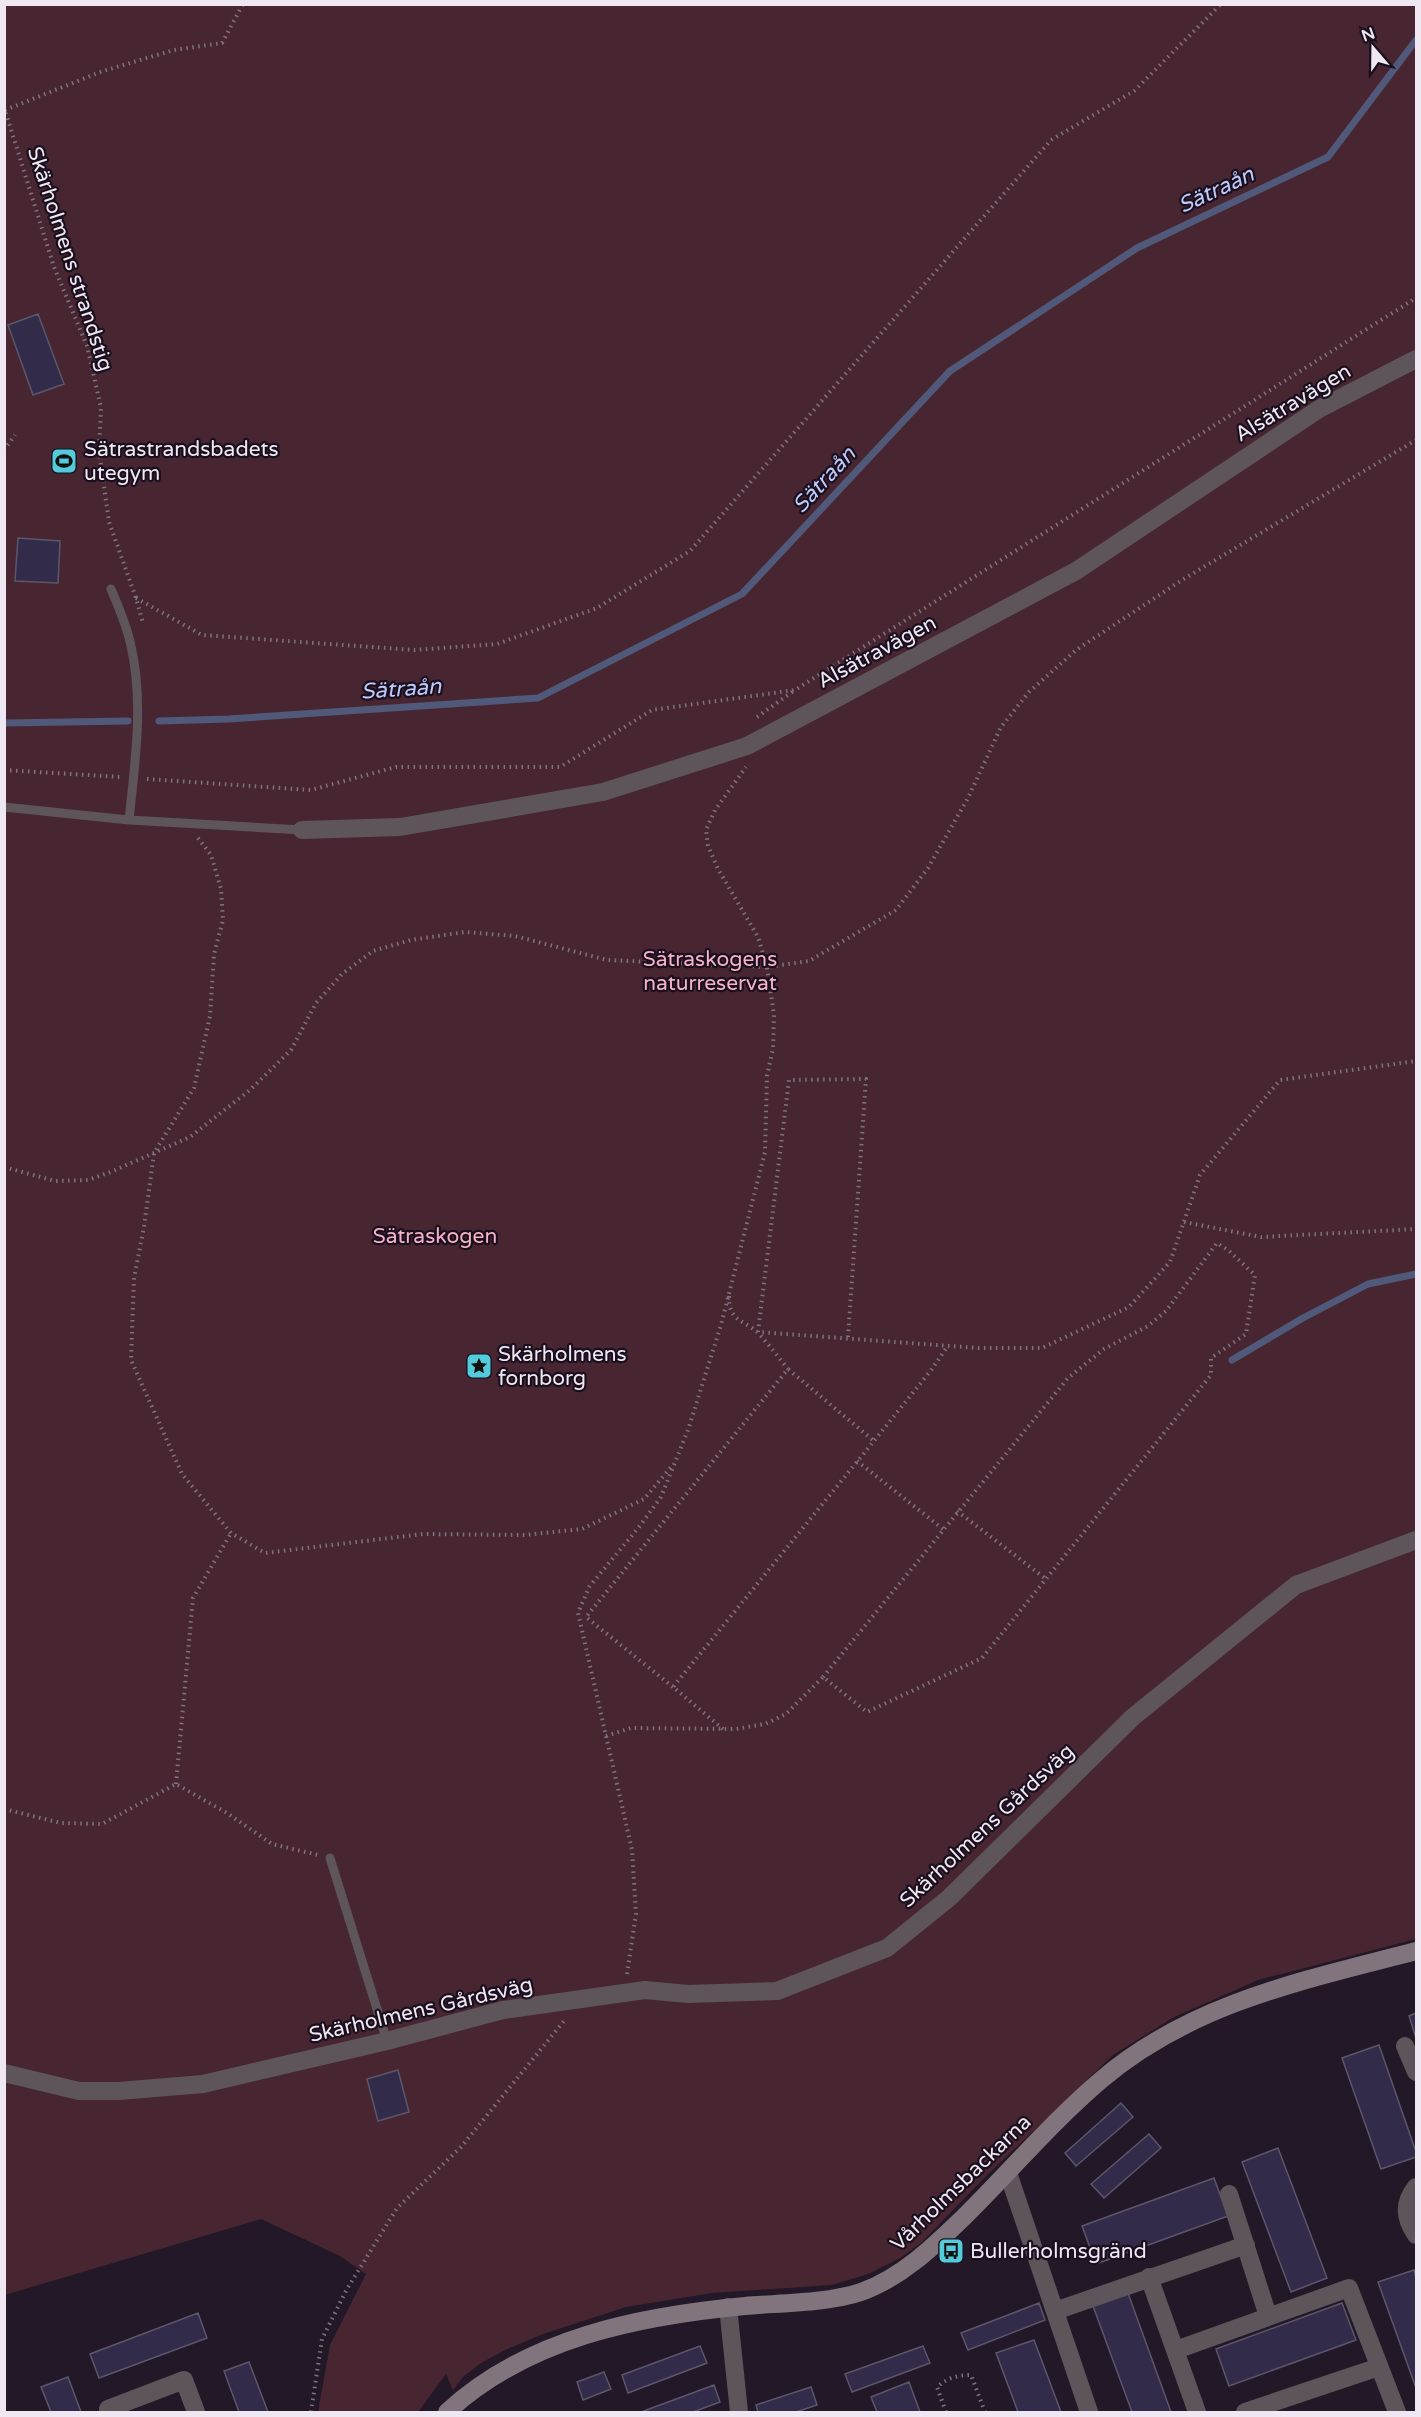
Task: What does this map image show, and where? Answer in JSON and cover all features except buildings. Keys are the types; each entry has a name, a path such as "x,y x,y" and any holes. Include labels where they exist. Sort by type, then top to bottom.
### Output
{"street":[{"name":"Alsätravägen","path":"302,830 400,827 603,792 747,747 1076,571 1319,409 1416,359"},
{"name":"Skärholmens Gårdsväg","path":"4,2073 79,2091 119,2091 203,2084 387,2041 502,2010 645,1990 688,1994 777,1991 887,1948 949,1898 1133,1717 1296,1585 1416,1540"},
{"name":"Vårholmsbackarna","path":"447,2412 493,2375 528,2356 585,2336 628,2323 671,2314 821,2299 860,2292 895,2276 927,2252 1008,2173 1070,2107 1103,2078 1176,2028 1256,1994 1416,1951"},
{"path":"1405,2046 1416,2072"},
{"path":"1008,2173 1089,2412"},
{"path":"1416,2187 1407,2202 1407,2221 1416,2235"},
{"path":"1229,2194 1268,2316"},
{"path":"1055,2311 1246,2245"},
{"path":"1149,2277 1197,2412"},
{"path":"1176,2350 1349,2288 1397,2412"},
{"path":"728,2307 739,2412"},
{"path":"1245,2412 1295,2405 1379,2367"},
{"path":"110,2412 108,2409 184,2380 196,2412"}],"lane":[{"path":"111,589 131,644 135,667 138,778 129,820"},
{"path":"4,807 129,820 302,830"},
{"path":"330,1858 387,2041"}],"path":[{"path":"5,108 103,71 174,50 222,43 243,4"},
{"path":"136,598 202,635 414,650 496,644 597,608 690,551 1051,140 1134,91 1221,4"},
{"name":"Skärholmens strandstig","path":"5,108 54,267 87,346 101,408 99,451 109,522 136,598 145,633"},
{"path":"623,1992 636,1914 636,1884 627,1821 578,1612 590,1587 661,1497 688,1430 718,1335 765,1152 767,1076 773,1048 774,1015 767,967 758,937 718,869 708,846 706,830 715,810 749,762 743,726 795,690 1416,298"},
{"path":"4,450 15,435"},
{"path":"4,1167 55,1181 88,1180 190,1137 250,1090 291,1050 316,1003 342,974 374,951 411,940 465,932 515,936 607,960 767,967 809,962 896,910 928,868 968,798 1001,727 1029,692 1076,650 1182,580 1416,440"},
{"path":"4,770 311,790 396,767 560,767 652,710 795,690"},
{"path":"193,824 198,838 211,855 221,889 223,920 214,954 210,1016 194,1088 154,1153 144,1227 134,1278 131,1360 182,1474 231,1533 265,1553 423,1534 525,1535 582,1529 644,1499 673,1464"},
{"path":"758,1332 947,1346 1042,1348 1130,1307 1170,1262 1200,1175 1280,1080 1416,1061"},
{"path":"758,1332 789,1080 867,1079 848,1338"},
{"path":"1184,1222 1261,1237 1416,1229"},
{"path":"606,1736 632,1728 723,1729 765,1724 786,1714 823,1677 1068,1378 1104,1350 1148,1326 1166,1311 1217,1243 1256,1275 1246,1334 1211,1358 1211,1375 982,1658 867,1712 823,1677"},
{"path":"729,1287 729,1303 735,1318 758,1332 788,1369 874,1441"},
{"path":"673,1687 932,1369 947,1346"},
{"path":"723,1729 586,1617 788,1369"},
{"path":"857,1461 942,1529"},
{"path":"957,1511 1046,1579"},
{"path":"176,1784 193,1598 231,1533"},
{"path":"4,1809 61,1823 102,1824 176,1784"},
{"path":"176,1784 227,1812 272,1845 330,1858"},
{"path":"311,2412 322,2339 346,2289 397,2208 460,2147 583,1998"},
{"path":"946,2412 937,2387 944,2380 960,2375 971,2375 985,2412"}],"green space":[{"name":"Sätraskogens naturreservat","path":"5,5 1416,5 1416,1939 1258,1980 1174,2017 1113,2055 987,2175 921,2243 900,2258 868,2274 832,2285 712,2293 626,2307 543,2334 505,2350 481,2363 463,2377 453,2390 446,2374 418,2412 318,2412 330,2345 366,2274 340,2256 261,2219 5,2295"}],"waterway":[{"name":"Sätraån","path":"159,721 229,719 538,698 742,594 950,371 1137,248 1328,157 1416,40"},
{"name":"Sätraån","path":"4,723 128,721"},
{"path":"1232,1360 1303,1318 1368,1284 1416,1274"}],"place":[{"name":"Sätrastrandsbadets utegym","path":"64,461"},
{"name":"Skärholmens fornborg","path":"479,1366"},
{"name":"Bullerholmsgränd","path":"951,2251"}],"park label":[{"name":"Sätraskogen","path":"435,1236"}]}
